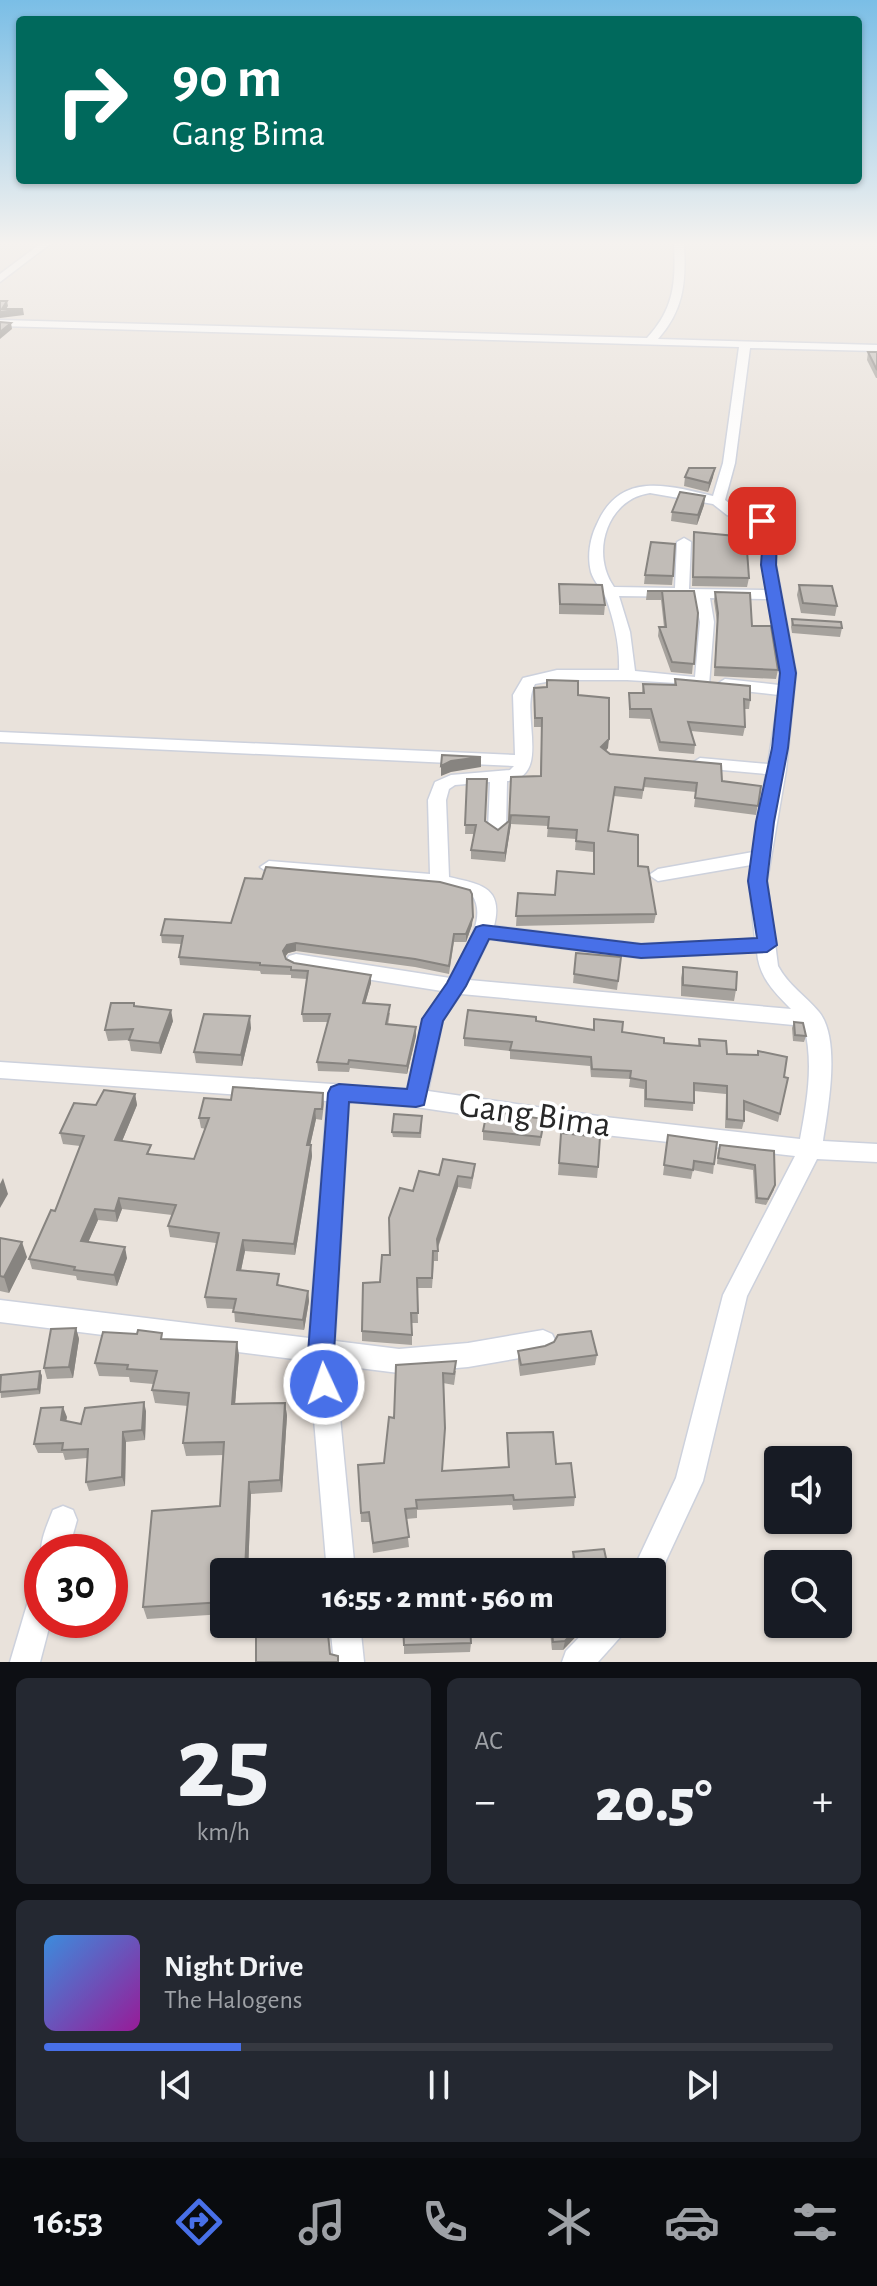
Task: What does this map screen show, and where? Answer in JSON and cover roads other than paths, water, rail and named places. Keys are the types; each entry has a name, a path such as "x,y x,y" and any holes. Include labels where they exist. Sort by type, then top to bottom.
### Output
{"street":[{"path":"649,342 668,322"},
{"path":"0,323 877,348"},
{"path":"718,501 729,463 745,344"},
{"path":"627,675 621,626 610,591 599,575 595,548 604,518 623,493 649,489 718,501 732,512 765,524 770,535 769,565 783,620 788,673 777,770 765,822 758,881 768,966 776,981 813,1019 820,1046 818,1100 810,1149 735,1295 689,1481 653,1558"},
{"path":"682,594 684,542"},
{"path":"610,591 775,595"},
{"path":"702,594 707,622 703,682"},
{"path":"440,881 437,800 441,786 451,780 516,774 524,761 521,695 529,681 557,675 627,675 787,691"},
{"path":"0,737 524,761"},
{"path":"686,762 777,770"},
{"path":"497,830 499,777"},
{"path":"658,875 762,857"},
{"path":"269,867 440,881 467,885 484,897 488,911 483,931 456,986 433,1019 416,1098"},
{"path":"483,931 641,951 767,945"},
{"path":"296,961 456,986 813,1019"},
{"name":"Gang Bima","path":"0,1070 416,1098 605,1126 810,1149 877,1153"},
{"path":"339,1093 321,1353 340,1558"},
{"path":"0,1311 399,1361 468,1355 543,1342"},
{"path":"59,1534 63,1520"},
{"path":"25,1662 31,1638"},
{"path":"346,1638 349,1662"},
{"path":"577,1662 600,1638"}]}
